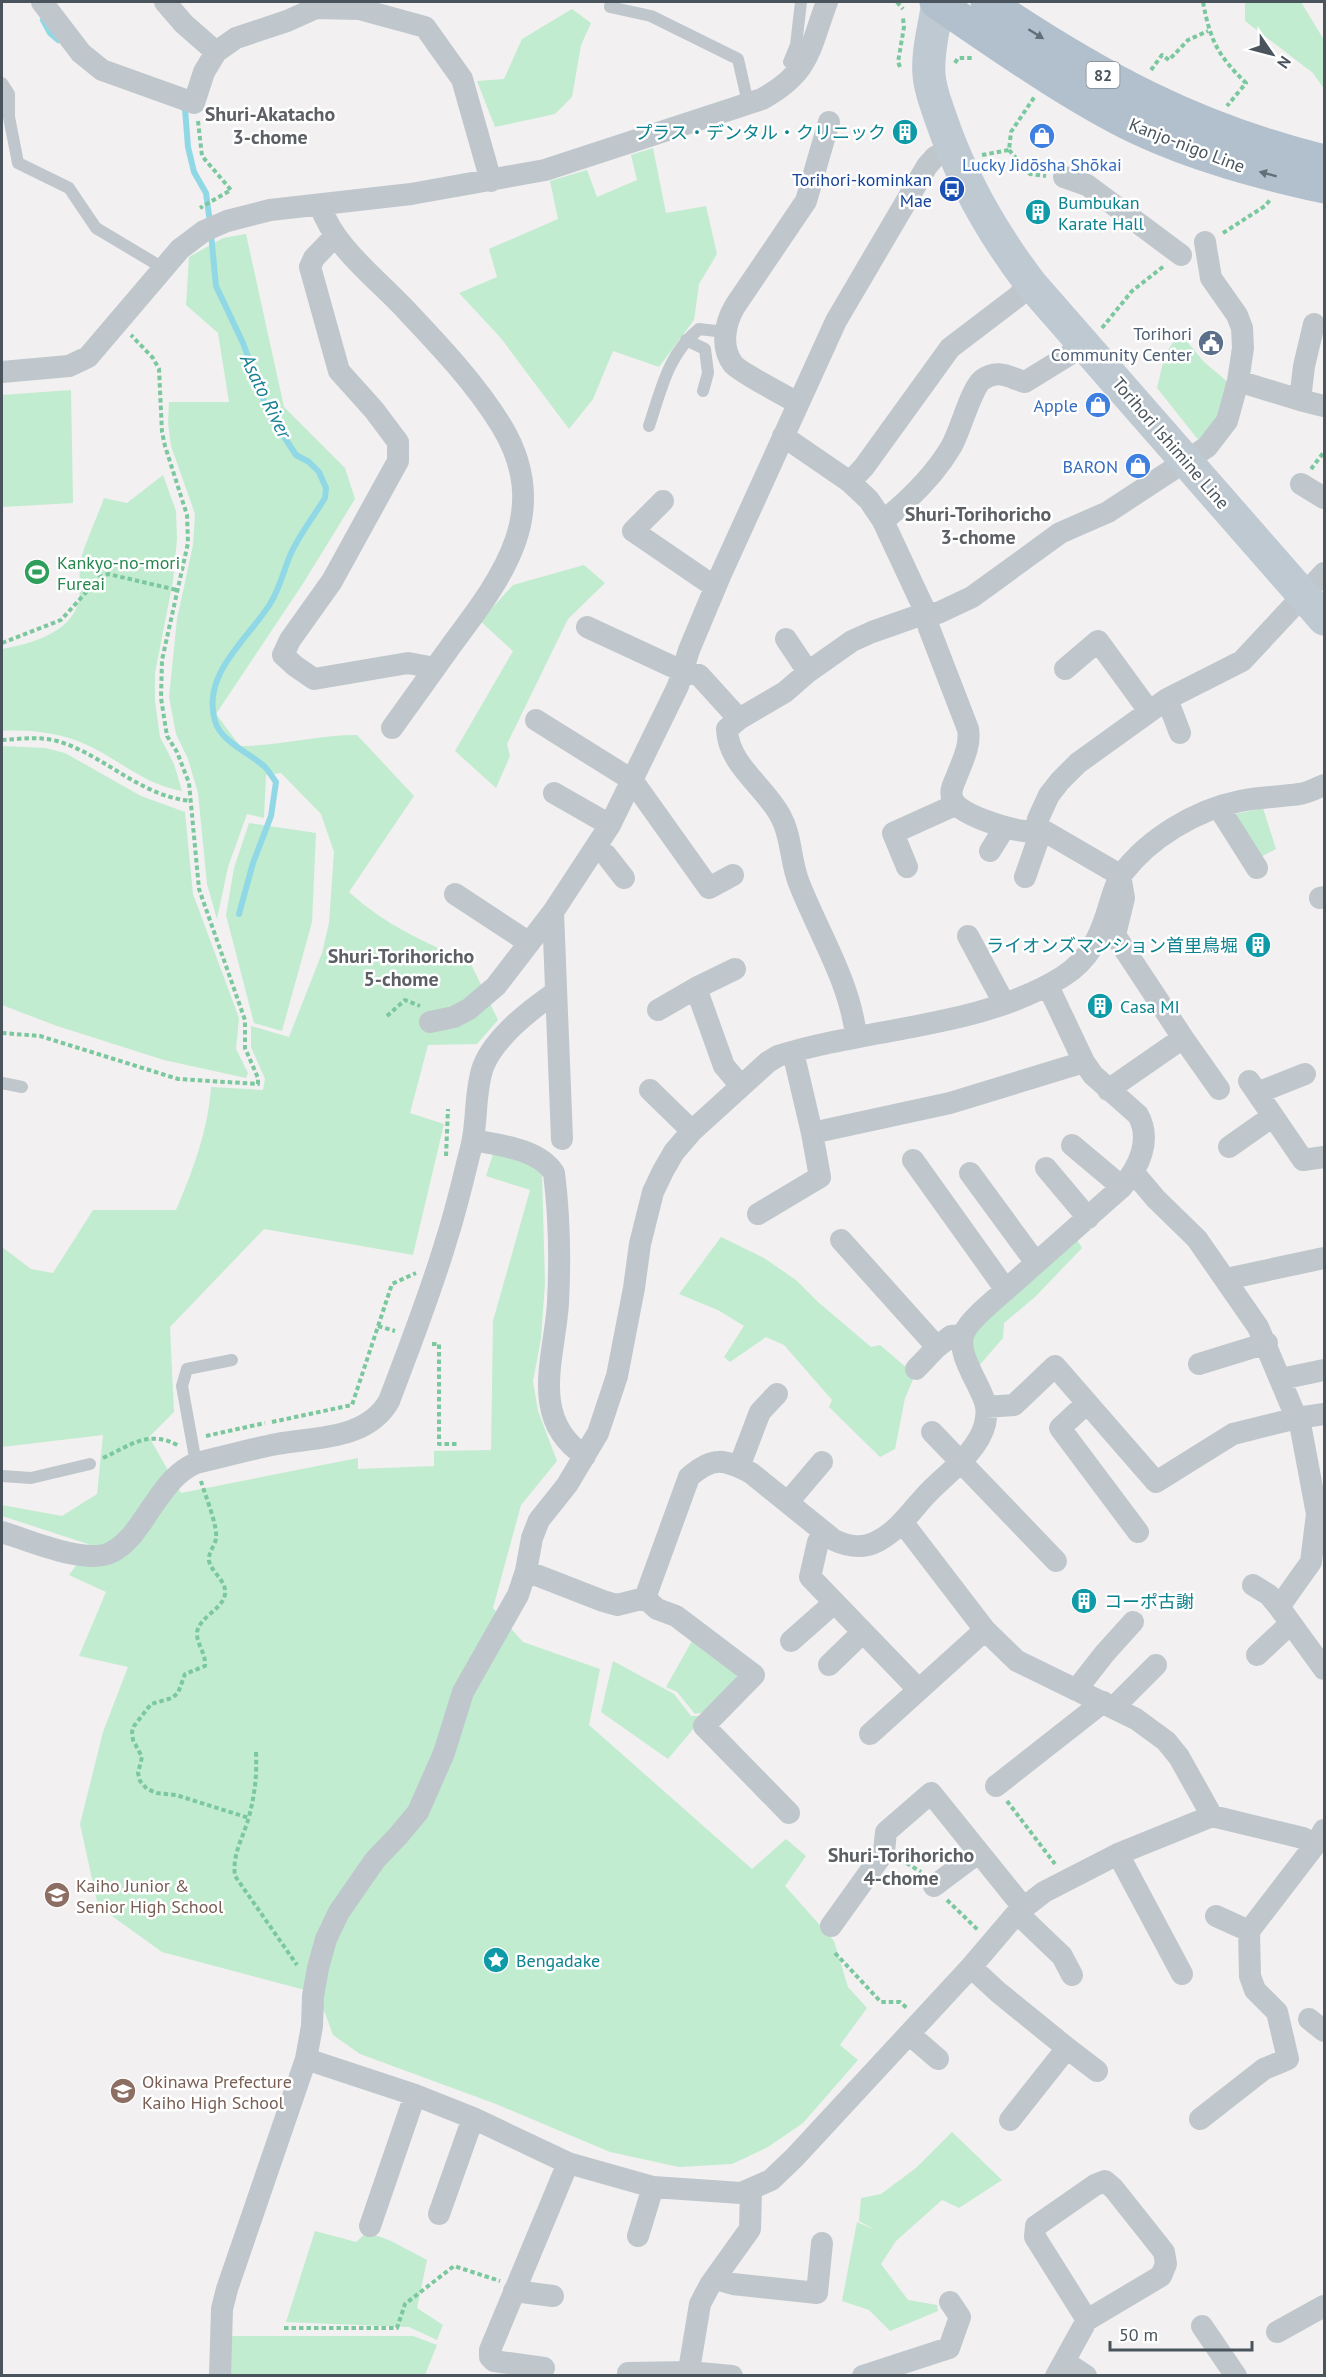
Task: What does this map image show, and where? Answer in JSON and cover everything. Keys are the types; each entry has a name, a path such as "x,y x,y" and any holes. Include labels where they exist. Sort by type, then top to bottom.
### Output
{"main road":[{"name":"Kanjo-nigo Line","path":"937,2 1067,88 1135,127 1182,147 1249,169 1324,187"},
{"name":"Kanjo-nigo Line","path":"987,2 1086,65 1166,108 1226,132 1324,161"}],"street":[{"path":"42,2 81,53 102,70 194,103 204,72 216,52 236,39 316,8 406,12 425,27 462,79 491,181"},
{"path":"165,2 184,24 216,52"},
{"path":"2,372 69,366 79,363 88,357 180,249 204,231 235,218 270,210 411,194 545,170 748,104 772,93 801,68 812,47 827,2"},
{"name":"Torihori Ishimine Line","path":"937,2 928,73 933,94 964,153 987,221 1031,284 1084,345 1187,461 1318,596"},
{"path":"798,403 733,365 726,347 725,332 727,320 735,306 806,201 829,122"},
{"path":"430,1022 454,1017 483,998 496,986 528,942 554,912 596,848 610,825 678,687 682,671 715,587 836,321 927,166 935,157 964,153"},
{"path":"1065,177 1087,185 1181,255"},
{"path":"320,205 325,221 334,236 407,311 479,394 502,426 521,475 523,502 520,531 501,575 392,728"},
{"path":"334,236 314,258 310,267 339,371 374,410 398,442 398,461 332,580 290,640 284,655 314,679 408,663 435,668"},
{"path":"856,1036 847,995 798,880 788,833 782,819 743,767 727,741 727,729 739,719 785,692 808,672 852,641 926,613 938,613 972,597 1060,533 1108,512 1207,447 1227,422 1238,381 1243,348 1242,328 1232,305 1211,278 1205,242"},
{"path":"850,482 864,467 950,348 1031,284"},
{"path":"1300,400 1304,366 1314,324"},
{"path":"883,521 912,497 951,447 981,381 992,375 1006,374 1025,382 1084,345"},
{"path":"1238,381 1324,406"},
{"path":"783,436 850,482 869,500 883,521 926,613 929,628 969,737 965,755 951,789 955,805 978,818 1005,827 1025,831 1036,829 1064,842 1120,875 1124,898 1115,935 1219,1089"},
{"path":"1301,484 1324,498"},
{"path":"663,501 633,531 715,587"},
{"path":"1025,877 1039,837 1036,829 1042,807 1060,781 1078,763 1158,705 1242,661 1318,596"},
{"path":"587,627 682,671 699,675 739,719"},
{"path":"1065,669 1094,637 1158,705 1180,733"},
{"path":"786,639 808,672"},
{"path":"536,720 632,780 710,888 733,875"},
{"path":"220,2376 221,2328 227,2289 306,2059 312,2026 313,1996 326,1939 339,1912 375,1860 418,1812 444,1753 464,1692 506,1618 526,1571 532,1538 539,1520 567,1485 598,1433 616,1376 634,1288 640,1244 653,1192 674,1152 692,1131 768,1062 793,1052 856,1036 949,1020 1048,986 1080,964 1093,949 1102,931 1120,875 1138,856 1168,831 1205,812 1256,798 1301,794 1324,785"},
{"path":"554,793 610,825"},
{"path":"907,867 893,833 955,805"},
{"path":"1220,808 1257,868"},
{"path":"990,851 1005,827"},
{"path":"596,848 606,855 624,878"},
{"path":"455,894 528,942"},
{"path":"554,912 562,1138"},
{"path":"968,936 1004,1003"},
{"path":"657,1010 735,969"},
{"path":"645,1598 688,1477 700,1467 716,1461 752,1473 824,1533 846,1546 861,1547 877,1542 903,1523 925,1496 980,1438 987,1407 963,1349 963,1335 971,1322 1128,1180 1144,1144 1143,1123 1138,1115 1093,1075 1084,1062 1048,986"},
{"path":"696,988 724,1066 741,1086"},
{"path":"2,1532 93,1558 112,1553 129,1538 171,1480 195,1457 327,1438 369,1423 378,1417 389,1401 446,1241 473,1140 477,1097 483,1067 492,1050 531,1011 556,992"},
{"path":"1108,1090 1183,1038"},
{"path":"758,1214 820,1177 793,1052"},
{"path":"812,1133 950,1103 1084,1062"},
{"path":"1305,1074 1253,1087 1304,1160 1324,1157"},
{"path":"650,1090 692,1131"},
{"path":"1229,1147 1273,1116"},
{"path":"473,1140 531,1155 549,1165 554,1173 558,1306 547,1382 549,1400 560,1430 576,1451 585,1456"},
{"path":"1071,1145 1156,1199 1197,1239 1267,1343 1302,1430 1311,1562 1285,1616 1257,1655"},
{"path":"913,1160 1006,1290"},
{"path":"1046,1168 1088,1218"},
{"path":"970,1173 1036,1263"},
{"path":"841,1240 937,1347"},
{"path":"1226,1279 1324,1258"},
{"path":"916,1369 951,1336 963,1335"},
{"path":"1199,1364 1267,1343"},
{"path":"987,1407 1014,1405 1055,1366 1156,1482 1233,1434 1297,1418 1324,1414"},
{"path":"1281,1378 1324,1370"},
{"path":"739,1467 760,1412 777,1394"},
{"path":"1087,1403 1060,1428 1138,1532"},
{"path":"932,1432 1056,1561"},
{"path":"788,1502 822,1462"},
{"path":"903,1523 985,1630 1017,1661 1136,1719 1173,1748 1212,1816"},
{"path":"824,1533 818,1542 810,1576 918,1689"},
{"path":"526,1571 610,1603 626,1604 645,1598"},
{"path":"1253,1585 1269,1595 1324,1668"},
{"path":"645,1598 657,1609 676,1616 759,1670 704,1726 789,1813"},
{"path":"791,1641 834,1603"},
{"path":"1076,1690 1133,1622"},
{"path":"870,1734 985,1630"},
{"path":"830,1665 862,1632"},
{"path":"996,1786 1108,1704 1156,1665"},
{"path":"831,1926 879,1877 885,1852 886,1832 926,1786 1020,1910 1062,1956 1072,1975"},
{"path":"306,2059 415,2095 473,2118 568,2163 653,2187 741,2193 771,2180 795,2157 971,1967 1020,1910 1066,1879 1118,1854 1212,1816 1303,1838 1318,1849 1249,1930 1250,1976 1255,1990 1277,2012 1288,2059 1264,2069 1200,2120"},
{"path":"934,1886 978,1853"},
{"path":"1118,1854 1182,1974"},
{"path":"1216,1916 1249,1930"},
{"path":"971,1967 998,1992 1097,2072"},
{"path":"909,2034 938,2059"},
{"path":"1010,2120 1067,2048"},
{"path":"370,2226 415,2095"},
{"path":"439,2214 473,2118"},
{"path":"544,2368 494,2361 490,2357 490,2350 568,2163"},
{"path":"1086,2376 1060,2369 1087,2320 1161,2276 1166,2264 1164,2252 1114,2189 1105,2181 1095,2185 1036,2226 1035,2237 1087,2320"},
{"path":"638,2235 653,2187"},
{"path":"688,2374 700,2304 714,2279 750,2229 751,2190"},
{"path":"714,2279 733,2284 817,2294 822,2242"},
{"path":"515,2288 553,2296"},
{"path":"863,2376 949,2348 960,2317 950,2302"},
{"path":"1277,2332 1324,2307"},
{"path":"1202,2326 1236,2376"},
{"path":"628,2373 732,2376"}],"lane":[{"path":"611,2 610,7 651,16 738,59 748,104"},
{"path":"801,2 796,45 789,62 801,68"},
{"path":"2,83 9,94 9,117 18,163 69,188 96,228 164,268"},
{"path":"649,426 669,365 686,339 699,329 725,332"},
{"path":"686,339 705,349 708,373 703,391"},
{"path":"2,1083 21,1087"},
{"path":"195,1457 182,1386 187,1369 232,1360"},
{"path":"2,1476 31,1478 90,1464"}],"path":[{"path":"897,2 903,9"},
{"path":"1203,2 1208,31 1227,65 1246,84 1221,114"},
{"path":"900,67 898,62 904,27 903,18"},
{"path":"1149,72 1162,55 1168,60 1188,40 1208,31"},
{"path":"1030,174 1009,150 1011,132 1038,92"},
{"path":"194,103 202,156 231,190 195,211"},
{"path":"964,153 1009,150"},
{"path":"2,1033 40,1036 178,1078 258,1084 258,1078 244,1048 245,1020 199,889 189,783 177,752 167,736 162,698 162,660 188,543 187,515 165,446 159,369 153,358 119,322"},
{"path":"2,643 61,620 100,577 108,574 177,590"},
{"path":"2,740 32,737 57,741 85,753 153,792 172,799 191,801"},
{"path":"387,1016 405,1000 419,1005 430,1022"},
{"path":"444,1166 448,1136 448,1109"},
{"path":"195,1457 208,1449 206,1435 352,1405 392,1284 425,1269"},
{"path":"411,1344 440,1344 439,1444 458,1444"},
{"path":"90,1464 145,1439 165,1438 195,1457 216,1538 208,1558 210,1565 225,1586 225,1594 221,1603 199,1626 197,1635 206,1659 205,1666 185,1674 178,1693 172,1698 151,1704 134,1726 133,1740 142,1757 138,1773 140,1781 147,1789 157,1793 176,1795 249,1818"},
{"path":"256,1752 257,1780 249,1818 233,1862 235,1876 299,1968"},
{"path":"996,1786 1066,1879"},
{"path":"835,1953 881,2002 900,2002 912,2012"},
{"path":"284,2328 397,2328 405,2304 454,2266 515,2288"}],"green space":[{"path":"1245,2 1301,2 1324,40 1324,89 1313,73 1245,21"},
{"path":"572,9 591,23 581,45 572,97 555,114 495,127 477,81 504,79 522,39"},
{"path":"653,148 666,213 706,206 717,254 699,284 694,320 659,367 613,351 593,399 569,429 500,337 459,293 497,277 489,249 558,219 550,181 587,170 597,197 637,180 631,155"},
{"path":"246,234 284,407 345,468 355,499 304,582 216,714 240,746 357,735 414,796 349,892 392,924 470,962 498,1020 477,1044 428,1045 410,1113 444,1124 413,1255 264,1229 170,1327 174,1412 149,1437 181,1493 358,1458 358,1469 434,1466 434,1451 491,1450 493,1321 530,1190 486,1176 493,1154 527,1163 542,1173 545,1283 541,1339 533,1381 538,1411 557,1461 521,1505 493,1608 523,1642 600,1669 589,1725 752,1869 786,1839 806,1856 785,1886 834,1941 848,1987 867,2008 840,2045 858,2060 803,2123 768,2147 732,2164 679,2167 610,2152 496,2104 360,2054 333,2035 325,2013 305,1990 162,1952 98,1906 80,1824 103,1732 128,1667 79,1656 106,1592 69,1575 91,1545 2,1516 2,1505 62,1516 97,1494 103,1435 2,1447 2,1247 31,1269 53,1273 93,1210 176,1210 199,1150 207,1119 211,1087 263,1090 265,1079 251,1047 251,1026 289,1037 322,953 329,923 334,852 321,814 281,773 266,775 264,818 247,814 228,867 217,919 207,884 198,793 188,759 176,734 169,697 177,619 193,545 195,514 171,446 168,423 169,402 229,402 218,333 186,305 189,257 223,238"},
{"path":"1180,333 1204,362 1228,382 1215,428 1200,442 1157,388 1165,354"},
{"path":"71,390 73,503 2,507 2,395"},
{"path":"163,475 176,511 177,539 173,581 155,673 155,701 160,737 174,764 182,791 144,778 99,751 67,737 45,733 2,731 2,649 37,640 59,629 68,621 79,600 81,558 104,498 127,503"},
{"path":"584,565 605,583 568,619 507,744 510,756 496,788 455,751 513,651 480,621 513,585"},
{"path":"2,746 45,748 65,753 141,796 185,812 193,894 239,1018 236,1049 248,1073 246,1078 164,1060 57,1026 2,1005"},
{"path":"1263,808 1276,849 1257,859 1235,814"},
{"path":"249,823 316,833 312,922 282,1031 254,1023 226,915 234,868"},
{"path":"721,1237 764,1258 796,1280 871,1347 880,1345 915,1375 905,1398 895,1449 880,1457 829,1407 832,1400 784,1345 766,1337 730,1362 724,1357 744,1326 718,1310 679,1294"},
{"path":"1076,1238 1082,1248 1035,1297 1004,1323 1003,1338 978,1367 970,1340 985,1316"},
{"path":"693,1639 739,1669 738,1678 709,1711 695,1714 677,1692 666,1687"},
{"path":"613,1661 674,1694 691,1716 704,1716 668,1759 601,1712"},
{"path":"952,2132 1002,2180 959,2208 942,2200 896,2241 881,2264 908,2300 937,2305 938,2311 890,2331 869,2310 842,2301 857,2222 875,2230 859,2221 861,2198 881,2194 916,2168"},
{"path":"315,2231 356,2242 367,2232 391,2241 427,2260 417,2308 443,2325 437,2340 409,2327 286,2322"},
{"path":"227,2336 413,2336 437,2345 425,2375 227,2376"}],"waterway":[{"name":"Asato River","path":"43,20 50,33 58,40"},
{"name":"Asato River","path":"182,107 185,109 188,147 194,172 206,193 210,223"},
{"name":"Asato River","path":"211,233 216,286 243,343 268,412 296,455 309,462 319,472 326,488 325,498 292,551 273,599 229,658 220,673 215,688 212,704 218,728 230,741 265,767 276,782 271,816 253,863 239,914"}],"place":[{"name":"プラス・デンタル・クリニック","path":"905,132"},
{"name":"Lucky Jidōsha Shōkai","path":"1042,136"},
{"name":"Torihori-kominkan Mae","path":"952,189"},
{"name":"Bumbukan Karate Hall","path":"1038,212"},
{"name":"Torihori Community Center","path":"1211,343"},
{"name":"Apple","path":"1098,405"},
{"name":"BARON","path":"1138,466"},
{"name":"Kankyo-no-mori Fureai","path":"37,572"},
{"name":"ライオンズマンション首里鳥堀","path":"1258,945"},
{"name":"Casa MI","path":"1100,1006"},
{"name":"コーポ古謝","path":"1084,1601"},
{"name":"Kaiho Junior & Senior High School","path":"57,1895"},
{"name":"Bengadake","path":"496,1960"},
{"name":"Okinawa Prefecture Kaiho High School","path":"123,2091"}],"district":[{"name":"Shuri-Akatacho 3-chome","path":"270,126"},
{"name":"Shuri-Torihoricho 3-chome","path":"978,526"},
{"name":"Shuri-Torihoricho 5-chome","path":"401,968"},
{"name":"Shuri-Torihoricho 4-chome","path":"901,1866"}]}
